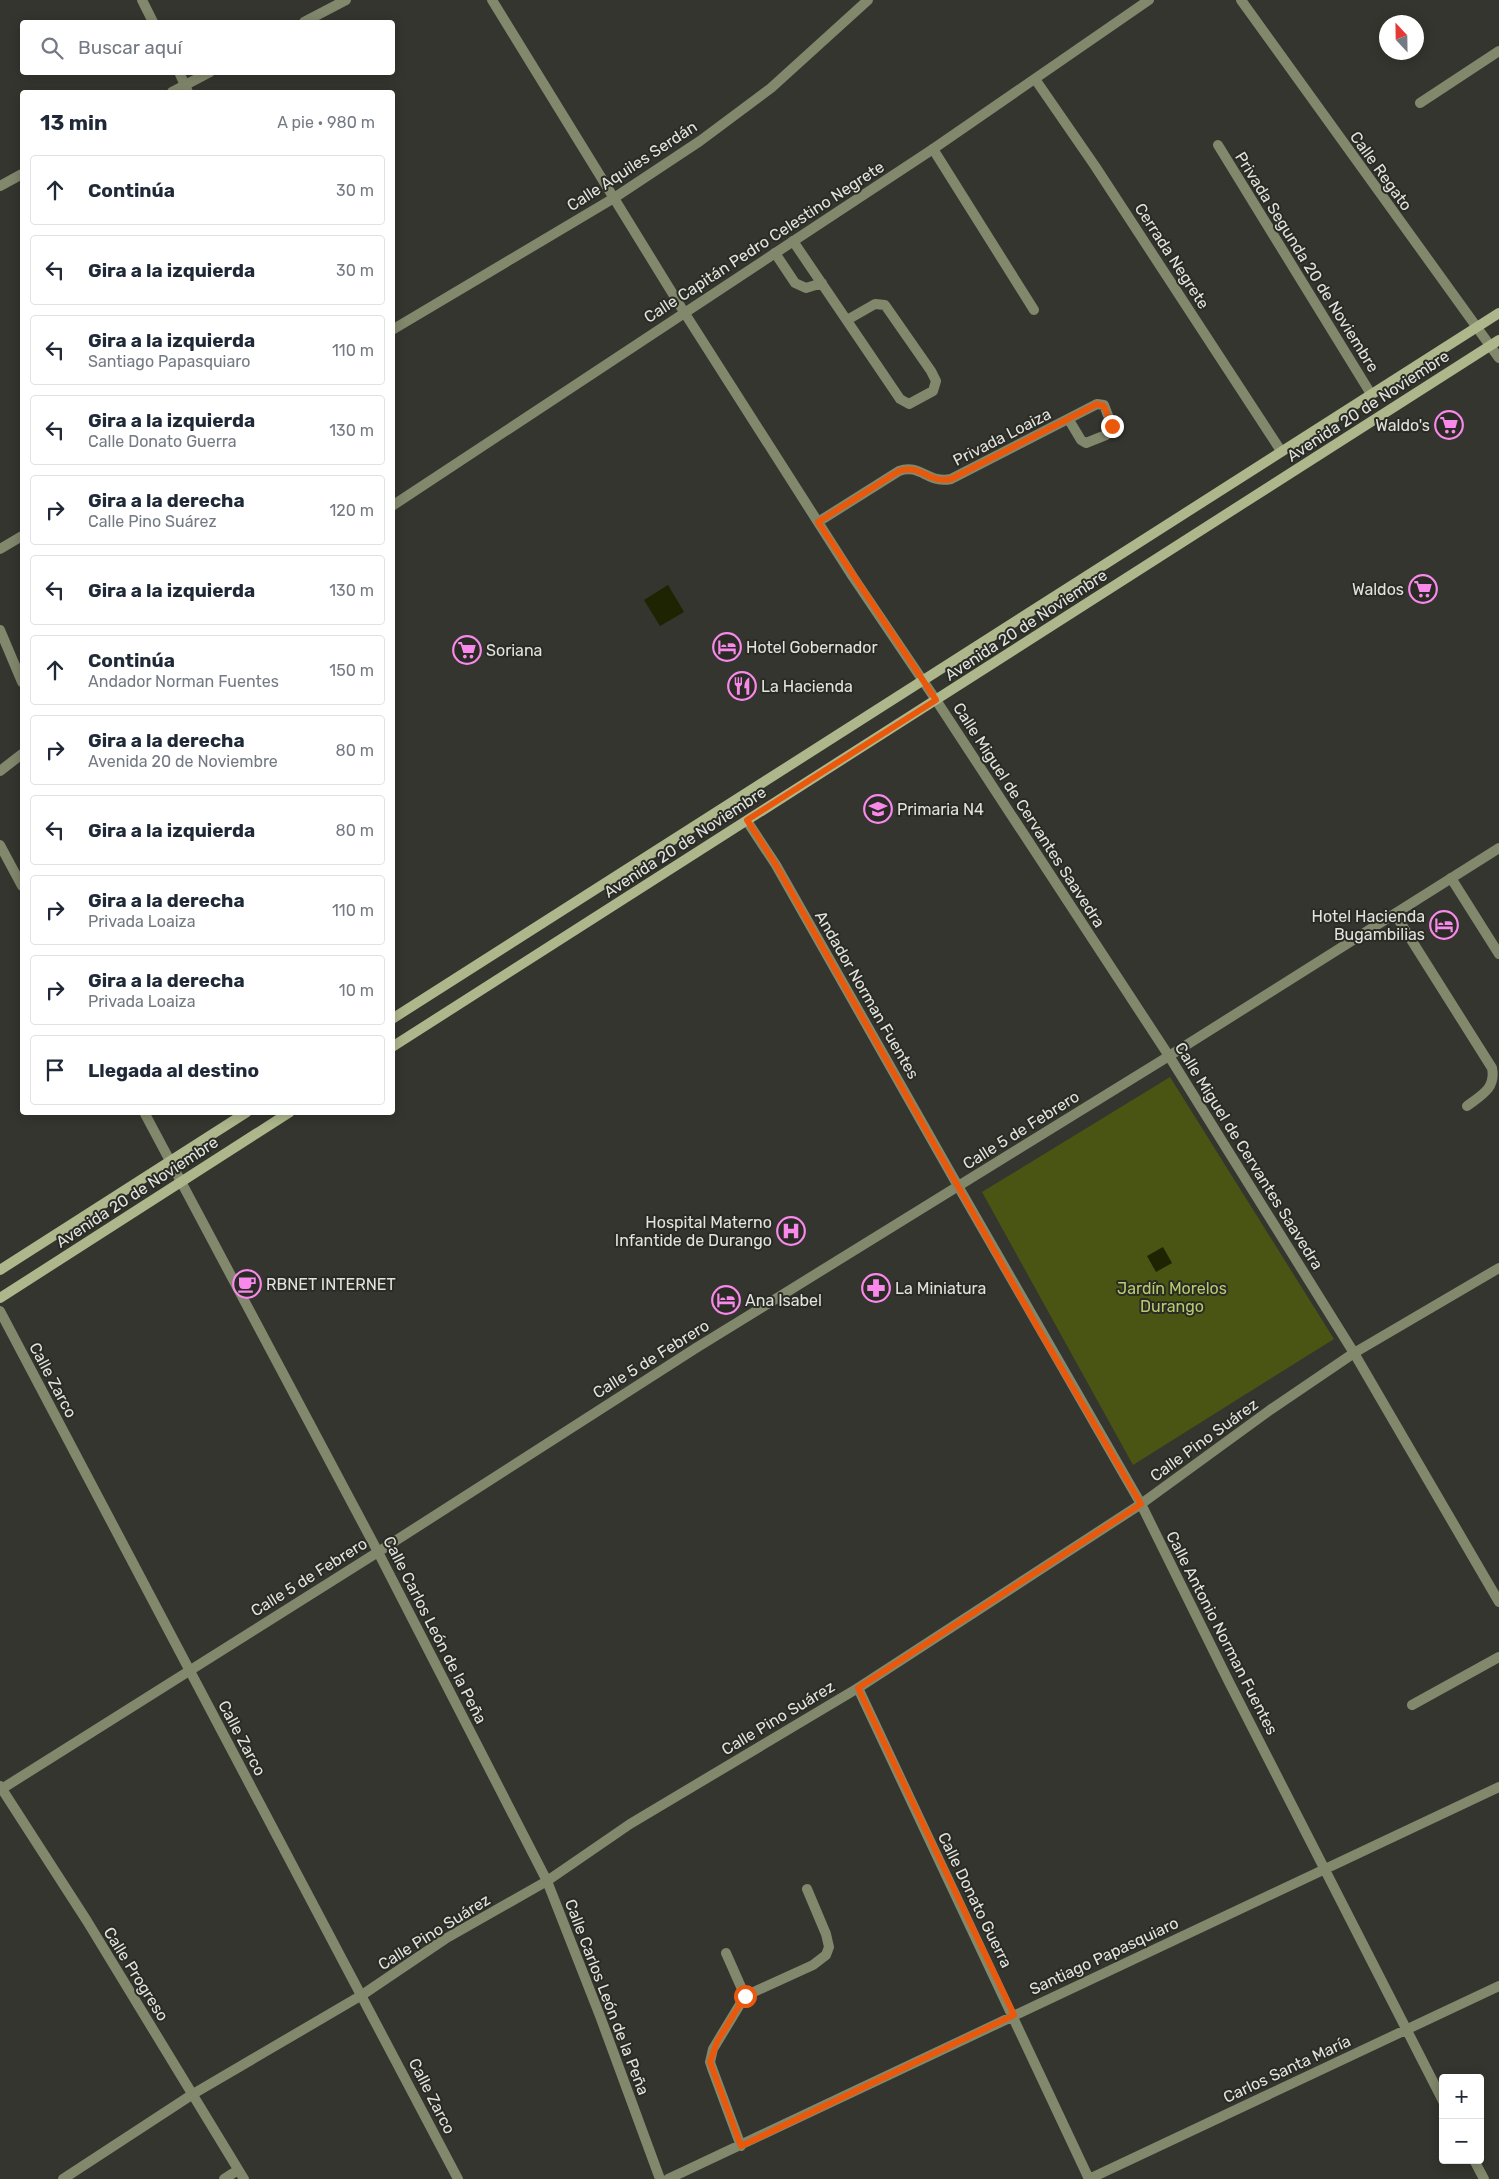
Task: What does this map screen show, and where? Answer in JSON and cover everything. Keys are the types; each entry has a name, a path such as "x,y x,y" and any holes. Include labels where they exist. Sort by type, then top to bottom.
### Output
{"main road":[{"name":"Avenida 20 de Noviembre","path":"395,1017 1499,313"},
{"name":"Avenida 20 de Noviembre","path":"395,1045 1494,343"},
{"name":"Avenida 20 de Noviembre","path":"0,1270 242,1115"},
{"name":"Avenida 20 de Noviembre","path":"0,1298 285,1115"}],"street":[{"path":"142,0 152,20"},
{"path":"308,20 346,0"},
{"name":"Calle Miguel de Cervantes Saavedra","path":"492,0 684,312 818,522 1169,1056 1354,1353 1499,1602"},
{"name":"Calle Aquiles Serdán","path":"395,328 614,198 700,141 771,88 868,0"},
{"name":"Calle Capitán Pedro Celestino Negrete","path":"395,504 933,149 1149,0"},
{"name":"Calle Regato","path":"1241,0 1476,327 1494,343 1499,358"},
{"path":"1420,103 1499,50"},
{"path":"180,75 187,89 206,75"},
{"name":"Cerrada Negrete","path":"1035,79 1095,166 1281,451"},
{"name":"Privada Segunda 20 de Noviembre","path":"1218,145 1371,394"},
{"path":"933,149 1034,310"},
{"path":"0,186 20,175"},
{"path":"793,241 900,400 909,404 913,403 933,391 936,380 931,371 885,305 875,304 847,320"},
{"path":"775,253 795,283 806,288 822,283"},
{"name":"Privada Loaiza","path":"818,522 899,471 915,468 936,480 951,479 1069,420"},
{"path":"0,549 20,537"},
{"path":"0,630 20,677"},
{"path":"0,771 20,756"},
{"name":"Andador Norman Fuentes","path":"747,820 780,873 958,1186"},
{"path":"0,845 20,882"},
{"name":"Calle 5 de Febrero","path":"1,1788 378,1552 696,1348 1169,1056 1499,848"},
{"path":"1452,878 1499,954"},
{"path":"1395,914 1492,1068 1493,1083 1488,1091 1467,1106"},
{"name":"Calle Carlos León de la Peña","path":"146,1115 378,1552 547,1881 600,2016 660,2179"},
{"name":"Calle Antonio Norman Fuentes","path":"958,1186 1141,1504 1439,2094"},
{"name":"Calle Pino Suárez","path":"63,2179 193,2094 362,1995 445,1939 547,1881 630,1824 858,1688 1141,1504 1270,1410 1354,1353 1499,1268"},
{"name":"Calle Zarco","path":"0,1311 458,2179"},
{"path":"1412,1705 1499,1656"},
{"name":"Calle Donato Guerra","path":"858,1688 1014,2015 1089,2179"},
{"name":"Santiago Papasquiaro","path":"668,2179 1499,1787"},
{"name":"Calle Progreso","path":"1,1788 241,2174"},
{"path":"741,2146 710,2062 717,2042 745,1996 814,1965 826,1955 829,1947 826,1934 807,1888"},
{"path":"726,1953 745,1996"},
{"name":"Carlos Santa María","path":"1089,2179 1499,1986"},
{"path":"1476,2164 1484,2179"},
{"path":"224,2179 241,2174"}],"green space":[{"name":"Jardín Morelos Durango","path":"1170,1077 1334,1339 1133,1465 982,1192"}],"shaded area":[{"path":"668,585 684,612 660,626 644,600"},
{"path":"1163,1247 1172,1263 1156,1272 1147,1256"}],"place":[{"name":"Waldo's","path":"1449,425"},
{"name":"Waldos","path":"1423,589"},
{"name":"Hotel Gobernador","path":"727,647"},
{"name":"Soriana","path":"467,650"},
{"name":"La Hacienda","path":"742,686"},
{"name":"Primaria N4","path":"878,809"},
{"name":"Hotel Hacienda Bugambilias","path":"1444,925"},
{"name":"Hospital Materno Infantide de Durango","path":"791,1231"},
{"name":"RBNET INTERNET","path":"247,1284"},
{"name":"La Miniatura","path":"876,1288"},
{"name":"Ana Isabel","path":"726,1300"}],"route":[{"path":"745,1996 713,2048 710,2062 741,2146 1014,2015 858,1688 1141,1504 1041,1333 776,865 747,820 936,700 818,522 899,471 915,468 936,480 951,479 1097,404 1104,406 1112,426"}]}
